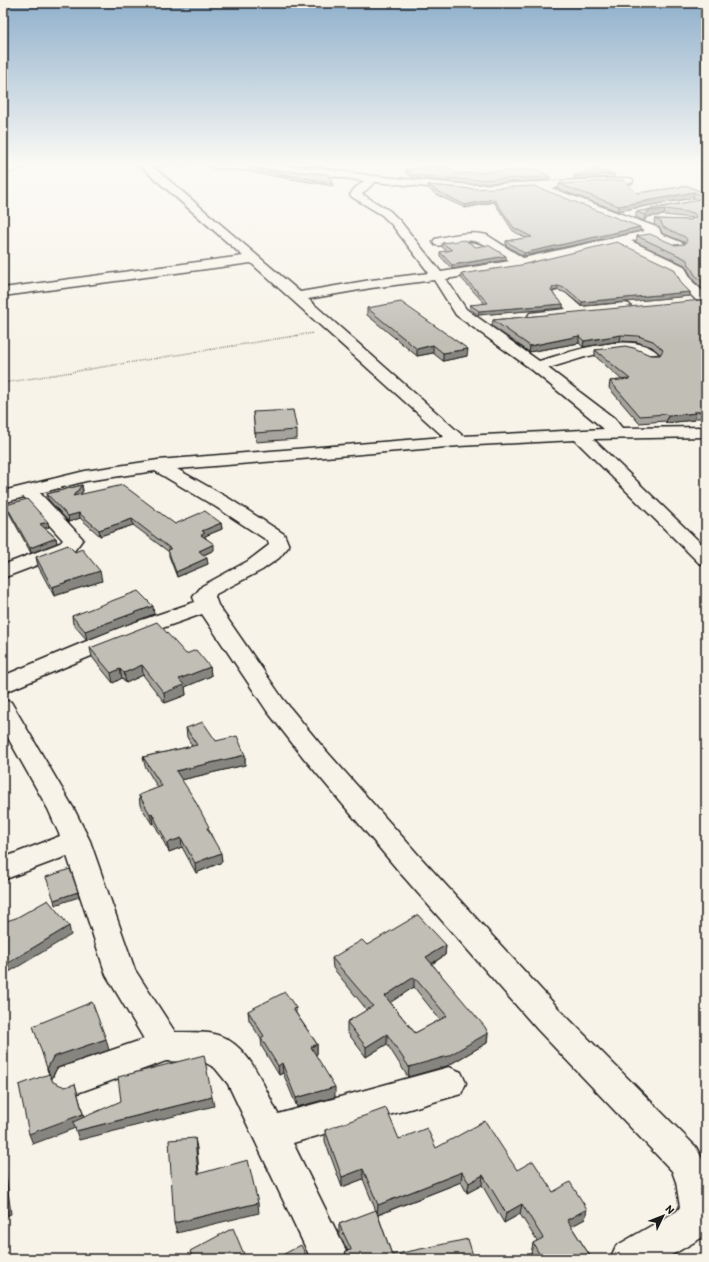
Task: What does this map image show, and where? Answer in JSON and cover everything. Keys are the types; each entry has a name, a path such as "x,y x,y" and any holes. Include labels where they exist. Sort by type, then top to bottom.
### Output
{"street":[{"path":"212,224 297,297 459,441"},
{"path":"397,224 438,276 461,312 536,366 608,422 617,433"},
{"path":"297,297 386,282 458,274 572,252 656,232 647,224"},
{"path":"651,234 679,246"},
{"path":"439,242 465,237 483,238 520,262"},
{"path":"618,240 678,269 688,284 704,301"},
{"path":"3,292 252,259"},
{"path":"688,284 706,283"},
{"path":"559,295 578,312"},
{"path":"687,302 704,301"},
{"path":"523,317 640,306"},
{"path":"475,322 499,320"},
{"path":"536,366 612,347 624,346 638,348 653,357"},
{"path":"3,497 85,476 158,465 459,441 617,433 706,432"},
{"path":"579,435 706,559"},
{"path":"158,465 277,538 279,546 268,557 209,590 204,597 207,605 275,705 312,751 412,867 548,1019 684,1159 694,1180 699,1212 690,1224 629,1259"},
{"path":"3,572 67,547 73,539 27,490"},
{"path":"3,685 126,633 207,605"},
{"path":"3,708 61,809 76,841 121,976 166,1046"},
{"path":"3,869 76,841"},
{"path":"69,1080 166,1046 210,1048 227,1056 240,1073 331,1259"},
{"path":"269,1133 449,1083"}],"path":[{"path":"3,383 333,330"}],"building":[{"path":"511,224 632,224 640,227 524,253 506,241 532,237 514,228"},
{"path":"662,224 706,224 706,285 695,275 686,259 637,236 650,234 675,245 685,244 687,240 685,237 663,227"},
{"path":"465,240 476,247 488,245 506,256 452,265 440,252 452,250 442,243"},
{"path":"617,242 674,269 682,284 690,292 582,302 567,289 558,286 553,287 551,291 563,304 479,311 470,305 488,303 461,274 521,265"},
{"path":"702,300 706,301 706,411 668,416 666,414 640,416 610,381 630,379 595,350 625,346 650,355 660,355 663,350 653,341 638,336 621,335 584,341 579,336 530,346 493,320"},
{"path":"401,302 468,349 443,353 433,345 417,349 367,308"},
{"path":"293,410 297,430 255,433 253,412"},
{"path":"82,485 73,496 123,485 175,524 205,511 221,523 202,531 205,533 201,535 214,544 199,551 207,558 176,572 168,550 171,549 132,519 99,530 79,513 68,516 47,494"},
{"path":"27,499 48,522 40,524 56,538 30,548 6,505"},
{"path":"68,545 75,552 82,549 100,571 52,587 36,557"},
{"path":"138,591 153,606 85,631 72,616"},
{"path":"157,622 186,654 196,650 210,667 179,679 184,685 164,693 142,665 124,673 120,669 111,673 90,648"},
{"path":"203,722 216,741 237,736 245,755 176,771 193,797 209,827 207,828 221,853 195,863 181,838 167,843 152,813 150,814 139,795 162,786 143,757 197,745 186,728"},
{"path":"70,869 78,892 54,900 46,877"},
{"path":"48,900 69,926 3,966 3,922 16,918"},
{"path":"418,915 446,945 426,957 485,1027 488,1033 448,1056 409,1067 387,1034 366,1047 347,1022 373,1006 332,958 362,940 367,945","holes":["414,977 447,1016 415,1033 385,996"]},
{"path":"285,992 296,1008 293,1009 317,1044 311,1047 335,1087 296,1098 282,1063 278,1066 261,1038 264,1036 248,1011"},
{"path":"92,1002 106,1039 53,1057 47,1069 33,1026"},
{"path":"204,1055 212,1097 76,1131 73,1122 121,1101 118,1077"},
{"path":"49,1074 53,1082 65,1087 75,1084 83,1114 29,1134 19,1085"},
{"path":"386,1108 399,1139 427,1128 436,1148 485,1121 517,1170 533,1161 553,1192 570,1182 587,1209 567,1220 592,1259 542,1259 533,1243 543,1238 522,1204 506,1213 483,1175 469,1183 462,1172 378,1205 363,1169 342,1177 325,1130"},
{"path":"195,1138 198,1174 248,1160 258,1203 174,1223 169,1140"},
{"path":"3,1172 7,1204 3,1206"},
{"path":"376,1210 392,1255 468,1239 474,1259 348,1259 345,1251 351,1249 339,1224"},
{"path":"233,1228 246,1259 193,1259 190,1251"},
{"path":"301,1245 308,1259 275,1259"}]}
